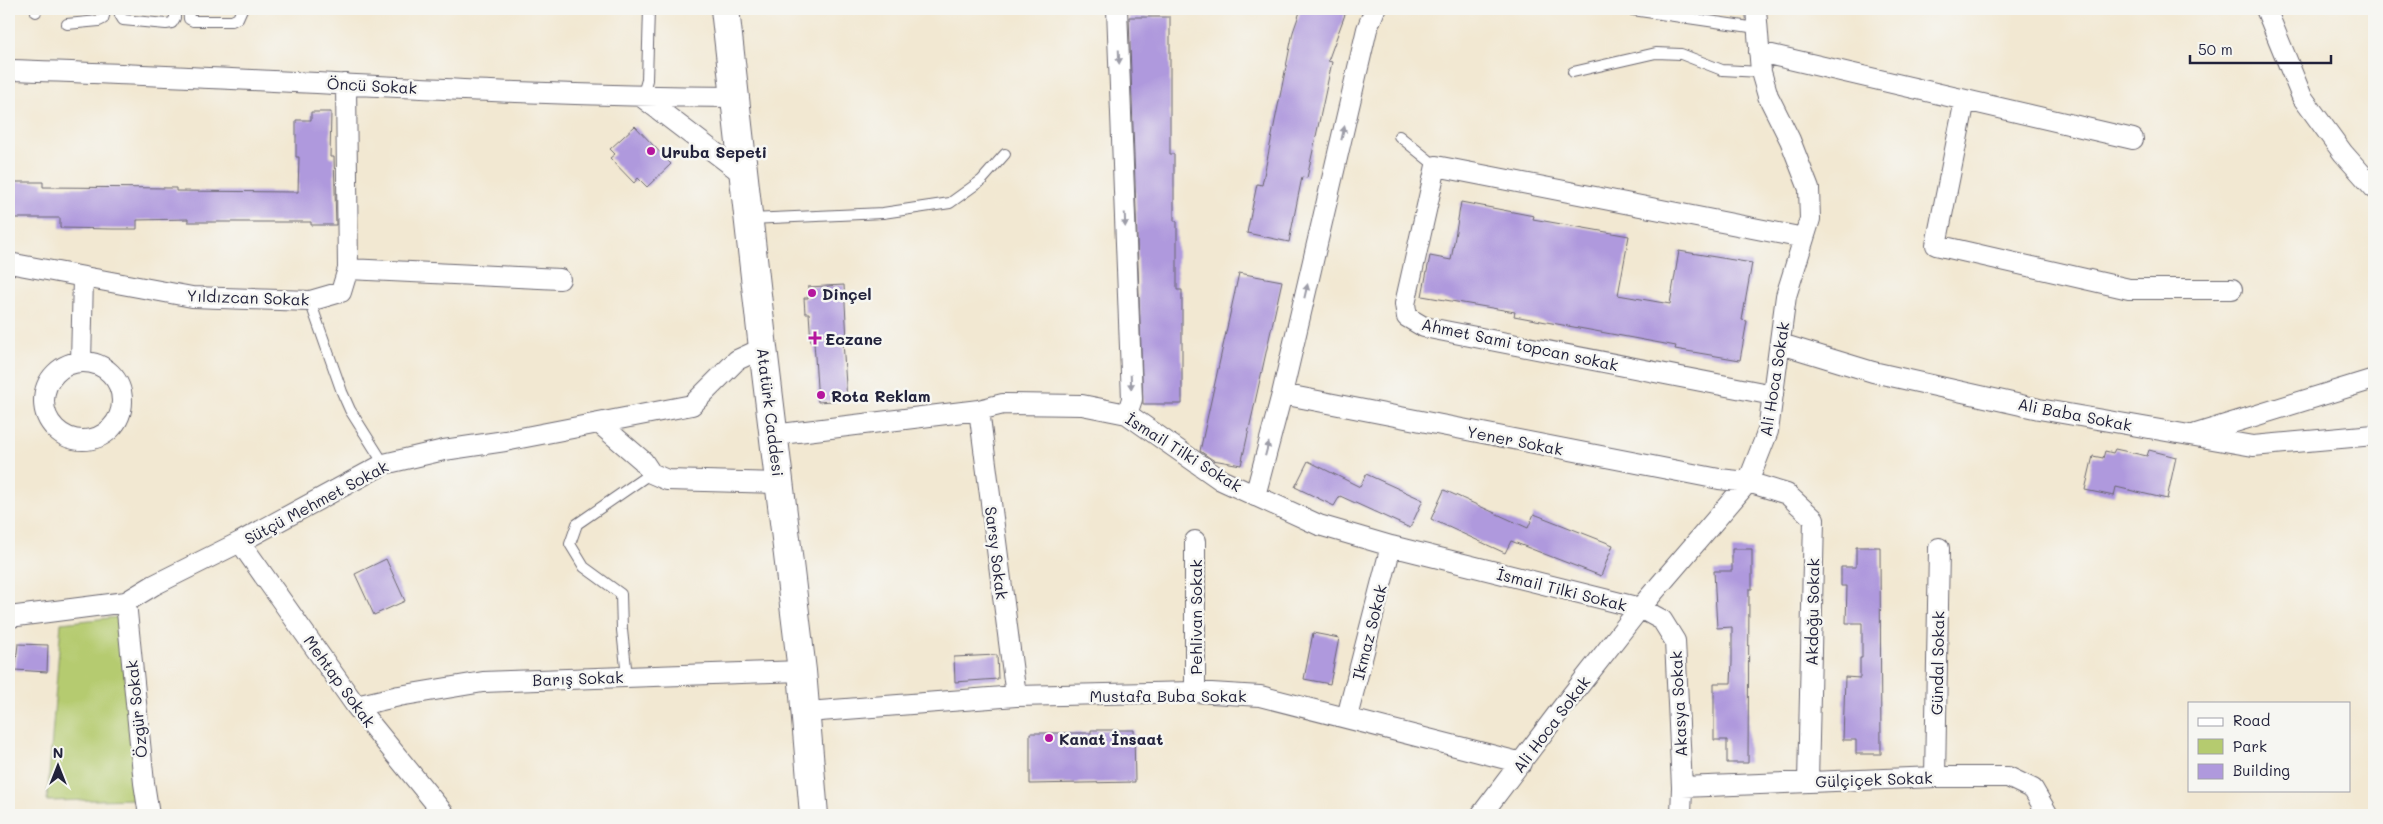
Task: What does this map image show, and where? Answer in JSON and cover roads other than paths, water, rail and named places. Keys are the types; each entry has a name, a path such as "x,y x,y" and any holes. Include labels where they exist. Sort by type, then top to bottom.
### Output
{"street":[{"name":"Atatürk Caddesi","path":"724,9 807,712 814,815"},
{"path":"1117,9 1132,399 1127,414"},
{"path":"1255,496 1282,394 1367,29 1375,9"},
{"path":"2266,9 2302,97 2343,153 2374,188"},
{"name":"Ali Hoca Sokak","path":"1481,815 1640,608 1748,482 1768,431 1786,296 1810,219 1809,188 1790,140 1768,96 1761,72 1756,19"},
{"path":"1759,52 2132,139"},
{"name":"Öncü Sokak","path":"9,70 176,75 642,97 734,97"},
{"name":"Yıldızcan Sokak","path":"9,263 192,297 310,302 340,292 348,269 346,84"},
{"path":"642,97 743,174"},
{"path":"1965,100 1936,245 2129,289 2232,289"},
{"path":"1436,166 1804,238"},
{"name":"Ahmet Sami topcan sokak","path":"1436,166 1405,304 1407,318 1424,327 1773,395"},
{"path":"348,269 560,279"},
{"path":"81,362 83,278"},
{"name":"Ali Baba Sokak","path":"1780,344 1873,372 2039,409 2253,446 2374,435"},
{"name":"Sütçü Mehmet Sokak","path":"9,616 126,602 154,584 240,542 384,464 444,450 600,424 692,405 737,360 763,348"},
{"path":"2192,436 2374,379"},
{"name":"Yener Sokak","path":"1282,394 1720,479 1748,482"},
{"name":"İsmail Tilki Sokak","path":"773,435 863,426 979,410 1003,404 1082,405 1127,414 1221,480 1319,525 1391,546 1640,608"},
{"name":"Sarsy Sokak","path":"979,410 1016,696"},
{"path":"600,424 643,461 651,474 667,480 779,483"},
{"name":"Akdoğu Sokak","path":"1748,482 1787,494 1814,519 1808,782"},
{"name":"Pehlivan Sokak","path":"1195,541 1196,692"},
{"name":"Mehtap Sokak","path":"240,542 356,706 445,815"},
{"name":"Ikmaz Sokak","path":"1347,717 1391,546"},
{"name":"Gündal Sokak","path":"1935,777 1939,548"},
{"name":"Özgür Sokak","path":"126,602 144,784 149,815"},
{"name":"Akasya Sokak","path":"1640,608 1662,620 1675,641 1682,787 1681,815"},
{"name":"Barış Sokak","path":"356,706 399,696 483,682 802,671"},
{"name":"Mustafa Buba Sokak","path":"807,712 1016,696 1196,692 1260,696 1522,763"},
{"name":"Gülçiçek Sokak","path":"1682,787 1935,777 2008,777 2033,790 2048,815"}],"lane":[{"path":"67,24 100,21 103,19 106,9"},
{"path":"119,9 123,20 166,24 172,23 175,18 175,9"},
{"path":"188,9 189,19 193,21 232,21 238,18 242,9"},
{"path":"642,97 648,80 649,9"},
{"path":"1626,9 1756,19"},
{"path":"1573,72 1656,53 1681,54 1722,70 1761,72"},
{"path":"1399,136 1436,166"},
{"path":"748,219 883,213 950,203 982,180 1005,154"},
{"path":"310,302 350,410 384,464"},
{"path":"627,677 622,630 621,594 584,567 570,544 577,524 651,474"}],"place":[{"name":"Uruba Sepeti","path":"651,151"},
{"name":"Dinçel","path":"812,293"},
{"name":"Eczane","path":"815,338"},
{"name":"Rota Reklam","path":"821,395"},
{"name":"Kanat İnsaat","path":"1049,738"}]}
